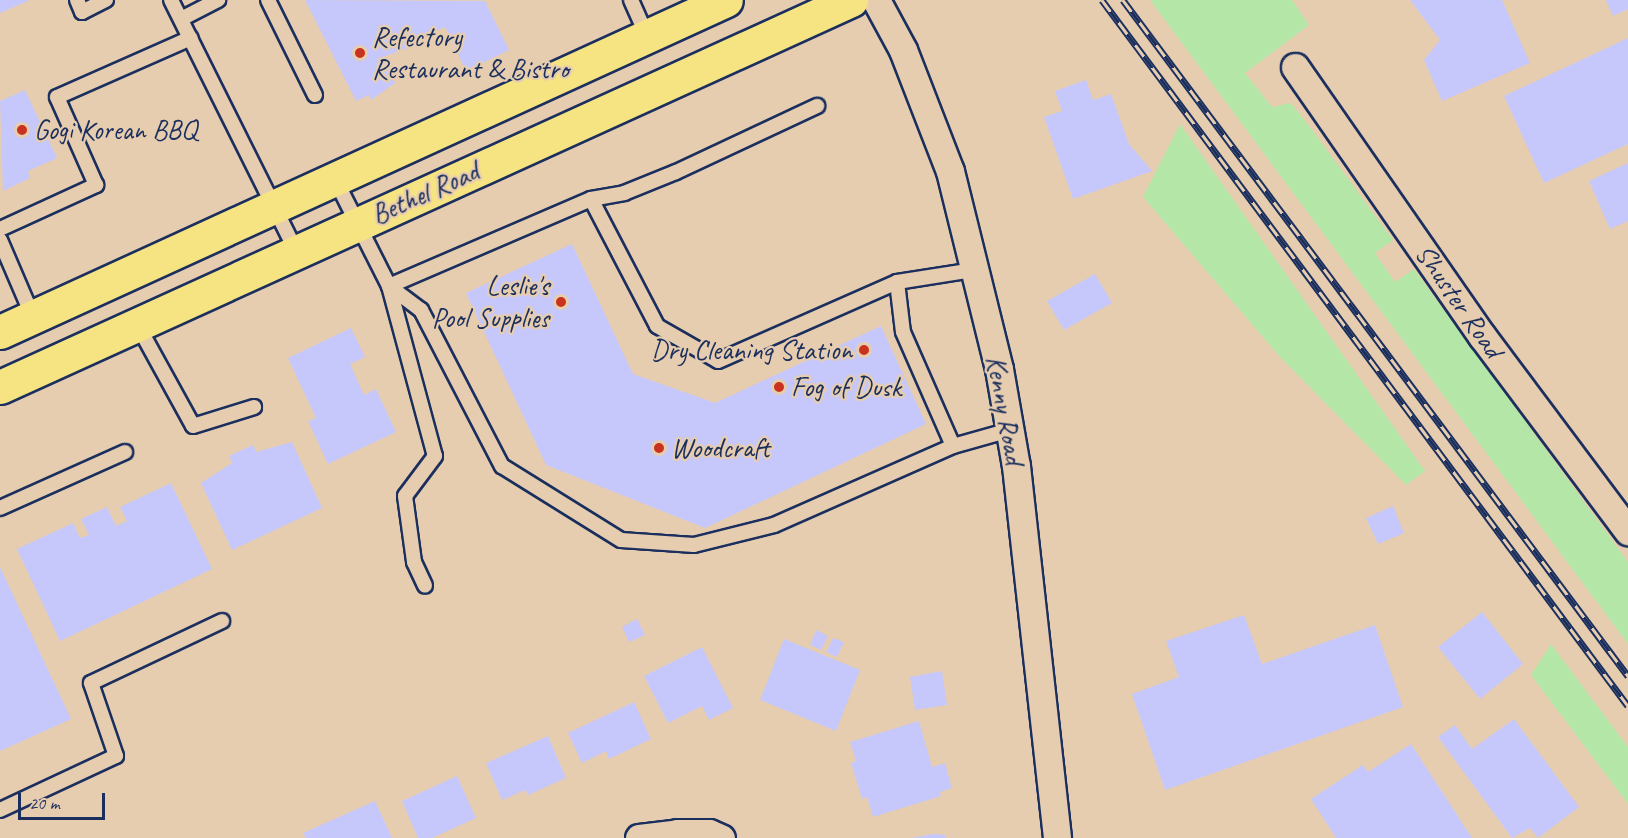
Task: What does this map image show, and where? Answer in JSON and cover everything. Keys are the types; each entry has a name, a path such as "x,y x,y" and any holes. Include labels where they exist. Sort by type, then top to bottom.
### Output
{"main road":[{"name":"Bethel Road","path":"0,332 726,0"},
{"name":"Bethel Road","path":"0,387 851,0"}],"street":[{"name":"Kenny Road","path":"876,0 928,109 950,171 1010,430 1057,838"},
{"name":"Shuster Road","path":"1295,67 1482,336 1628,531"},
{"path":"639,838 677,833 709,833 721,838"}],"lane":[{"path":"77,0 82,12 106,0"},
{"path":"171,0 296,251"},
{"path":"181,19 218,0"},
{"path":"268,0 315,95"},
{"path":"631,0 647,36"},
{"path":"0,230 96,185 57,97 191,38"},
{"path":"389,286 591,199 634,189 817,106"},
{"path":"335,178 389,286 435,456 405,496 414,562 425,586"},
{"path":"591,199 657,326 718,361 897,282 974,270"},
{"path":"0,240 33,317"},
{"path":"897,282 903,332 953,446"},
{"path":"389,286 421,310 502,466 621,540 694,545 774,525 953,446 1010,430"},
{"path":"137,324 193,426 254,407"},
{"path":"0,508 125,452"},
{"path":"0,810 116,756 92,683 222,621"}],"green space":[{"path":"1150,0 1292,0 1309,25 1245,73 1272,107 1291,103 1313,131 1393,240 1375,253 1395,282 1414,269 1628,562 1628,644"},
{"path":"1180,124 1425,471 1406,485 1280,357 1143,197"},
{"path":"1551,644 1628,747 1628,804 1531,675"}],"building":[{"path":"0,0 30,0 0,13"},
{"name":"Refectory Restaurant & Bistro","path":"305,0 485,1 509,50 466,71 445,27 422,38 424,42 383,57 395,83 371,100 369,95 356,101"},
{"path":"1410,0 1502,0 1530,63 1442,101 1424,60 1440,40"},
{"path":"1606,0 1628,0 1628,9 1613,16"},
{"path":"1628,38 1628,144 1544,183 1504,96"},
{"path":"1086,80 1093,100 1111,94 1129,144 1152,171 1073,199 1044,117 1062,111 1055,91"},
{"name":"Gogi Korean BBQ","path":"25,90 57,158 28,171 30,178 3,191 0,101"},
{"path":"1628,163 1628,221 1610,229 1589,181"},
{"path":"572,244 633,374 715,403 881,326 926,424 705,528 546,465 466,293"},
{"path":"1095,274 1112,303 1064,330 1047,301"},
{"path":"351,328 365,357 350,364 364,395 376,389 396,432 328,464 308,421 316,418 288,358"},
{"path":"292,442 322,508 232,550 201,483 232,463 229,456 253,445 256,452"},
{"path":"171,483 212,569 60,641 17,549 73,523 80,538 89,535 81,519 107,507 116,526 127,521 120,507"},
{"path":"1393,506 1404,533 1378,544 1366,518"},
{"path":"0,567 71,719 0,751"},
{"path":"1482,612 1523,664 1480,699 1438,647"},
{"path":"1244,615 1262,664 1375,625 1403,707 1165,790 1132,694 1179,677 1166,641"},
{"path":"637,619 645,635 629,642 622,627"},
{"path":"816,630 828,636 821,650 810,645"},
{"path":"833,638 844,642 837,657 826,652"},
{"path":"784,639 860,670 836,731 760,700"},
{"path":"702,647 733,708 709,720 702,706 668,723 644,676"},
{"path":"942,671 947,705 915,710 910,677"},
{"path":"634,702 651,739 609,759 606,751 582,763 568,733"},
{"path":"1514,719 1579,807 1538,838 1530,828 1512,838 1438,737 1455,725 1472,749"},
{"path":"919,721 932,767 945,763 952,788 940,792 941,796 873,817 867,797 862,799 851,763 856,761 850,742"},
{"path":"548,736 566,778 528,795 525,790 502,800 486,763"},
{"path":"1411,744 1472,838 1336,838 1311,799 1363,765 1368,772"},
{"path":"457,776 476,818 432,838 418,838 402,801"},
{"path":"375,801 392,838 306,838 303,833"},
{"path":"934,834 946,835 946,838 911,838"}],"railway":[{"path":"1102,0 1628,706"},
{"path":"1123,0 1628,676"}],"place":[{"name":"Refectory Restaurant & Bistro","path":"360,53"},
{"name":"Gogi Korean BBQ","path":"22,130"},
{"name":"Leslie's Pool Supplies","path":"561,302"},
{"name":"Dry Cleaning Station","path":"864,350"},
{"name":"Fog of Dusk","path":"779,387"},
{"name":"Woodcraft","path":"659,448"}]}
